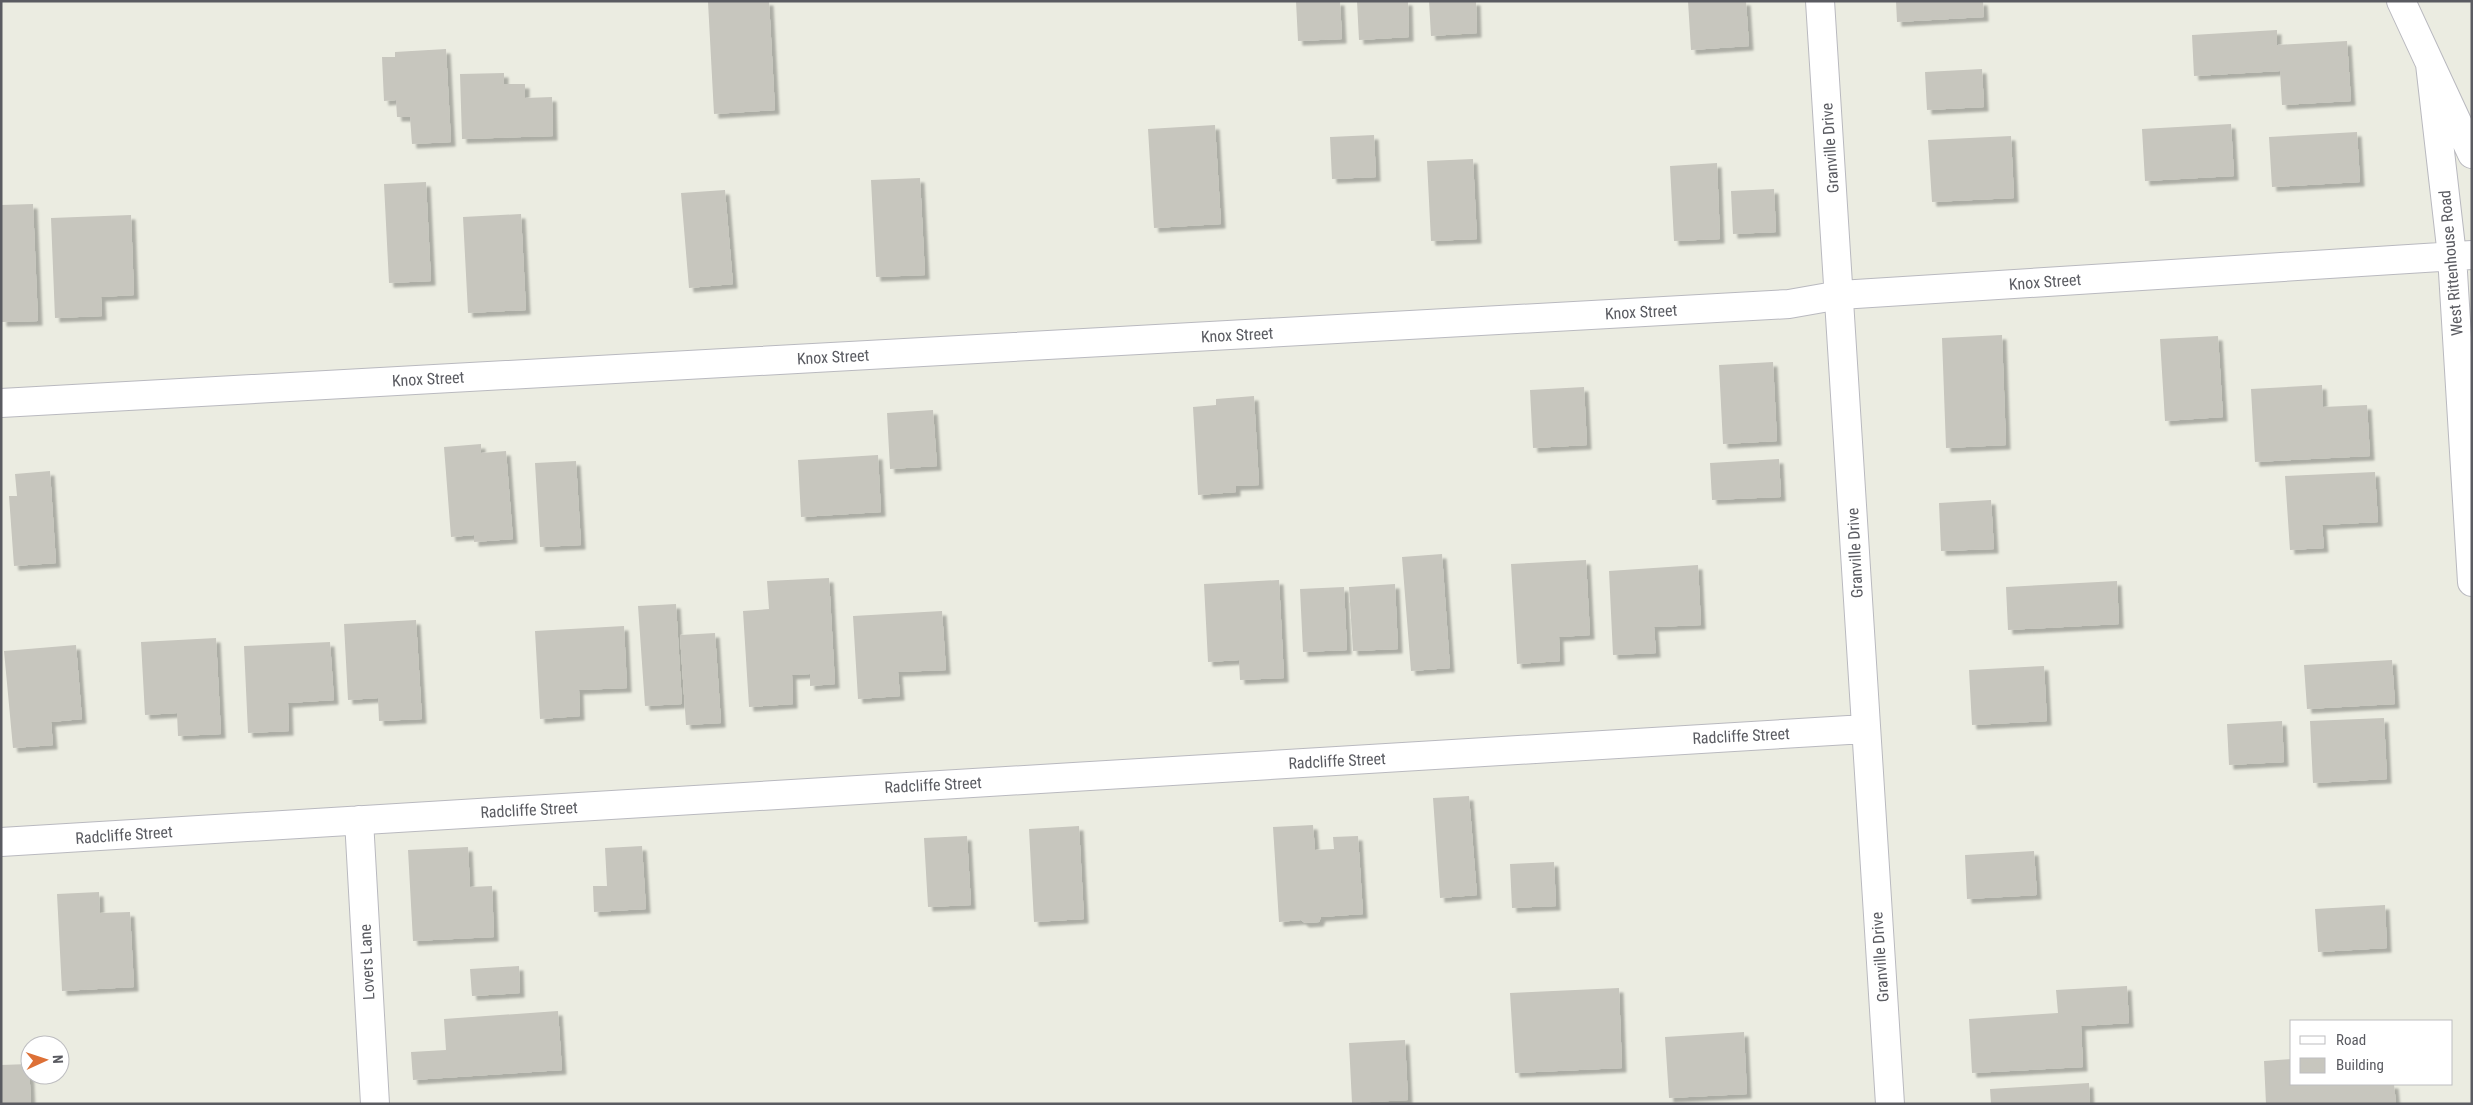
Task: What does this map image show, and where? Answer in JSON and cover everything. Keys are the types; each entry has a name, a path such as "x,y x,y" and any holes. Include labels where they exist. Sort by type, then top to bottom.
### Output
{"street":[{"name":"Granville Drive","path":"1820,1 1890,1104"},
{"path":"2401,1 2472,154"},
{"name":"West Rittenhouse Road","path":"2430,64 2462,255 2472,582"},
{"name":"Knox Street","path":"1,403 1789,304 1840,295 2462,255"},
{"name":"Radcliffe Street","path":"1,842 1865,729"},
{"name":"Lovers Lane","path":"359,820 376,1104"}],"building":[{"path":"769,1 775,110 714,114 708,2"},
{"path":"1296,1 1340,1 1342,39 1298,41"},
{"path":"1357,1 1408,1 1409,37 1359,40"},
{"path":"1429,1 1476,1 1477,33 1431,36"},
{"path":"1688,1 1746,1 1749,46 1691,50"},
{"path":"1896,1 1983,1 1984,17 1897,22"},
{"path":"2277,30 2277,45 2347,41 2351,101 2282,105 2280,71 2194,76 2192,35"},
{"path":"446,49 451,142 412,144 410,117 397,117 396,100 384,101 382,57 395,57 395,52"},
{"path":"1982,69 1984,107 1927,110 1925,72"},
{"path":"504,73 504,84 525,84 525,98 552,97 553,136 462,139 460,74"},
{"path":"2231,124 2234,176 2145,181 2142,129"},
{"path":"1215,125 1221,224 1154,228 1148,129"},
{"path":"2357,132 2360,182 2272,187 2269,137"},
{"path":"1374,135 1376,177 1332,179 1330,137"},
{"path":"2011,136 2014,198 1932,202 1928,140"},
{"path":"1473,159 1477,239 1431,241 1427,161"},
{"path":"1717,163 1720,239 1674,241 1670,166"},
{"path":"920,178 925,275 876,277 871,180"},
{"path":"426,182 431,281 389,283 384,184"},
{"path":"1774,189 1776,232 1733,234 1731,191"},
{"path":"725,190 733,284 689,288 681,193"},
{"path":"33,204 38,321 2,322 1,205"},
{"path":"521,214 526,310 468,313 463,217"},
{"path":"131,215 134,295 101,297 102,316 55,318 51,218"},
{"path":"2002,335 2006,445 1946,448 1942,338"},
{"path":"2218,336 2223,417 2165,421 2160,339"},
{"path":"1773,362 1777,441 1723,444 1719,365"},
{"path":"2322,385 2323,407 2367,405 2370,456 2255,462 2251,389"},
{"path":"1584,387 1587,445 1533,448 1530,390"},
{"path":"1254,396 1259,485 1236,486 1236,492 1198,495 1193,407 1216,405 1216,399"},
{"path":"933,410 937,466 890,469 887,413"},
{"path":"481,444 481,453 506,451 513,539 474,542 474,535 451,537 444,447"},
{"path":"878,455 881,512 801,517 798,460"},
{"path":"1779,459 1781,497 1712,500 1710,463"},
{"path":"576,461 581,545 540,547 535,463"},
{"path":"50,471 56,563 14,566 9,496 17,496 15,474"},
{"path":"2375,472 2378,522 2322,525 2324,548 2290,550 2285,476"},
{"path":"1991,500 1994,549 1941,551 1939,503"},
{"path":"1442,554 1450,668 1411,671 1402,557"},
{"path":"1586,560 1590,635 1559,637 1560,661 1517,664 1511,564"},
{"path":"1698,565 1701,625 1654,627 1656,653 1613,655 1609,571"},
{"path":"829,578 835,684 810,686 810,674 792,675 793,704 749,707 743,611 769,609 767,581"},
{"path":"1279,580 1284,678 1240,680 1239,660 1208,662 1204,584"},
{"path":"2117,581 2119,624 2008,630 2006,587"},
{"path":"1395,584 1398,649 1353,651 1349,587"},
{"path":"1344,587 1347,650 1303,652 1300,589"},
{"path":"676,604 682,704 645,706 638,606"},
{"path":"942,611 946,670 898,672 900,696 858,699 853,616"},
{"path":"416,620 422,719 379,721 378,698 348,700 344,624"},
{"path":"624,626 627,688 579,690 580,716 540,719 535,631"},
{"path":"715,633 721,723 686,725 680,635"},
{"path":"216,638 221,734 178,736 177,713 145,715 141,642"},
{"path":"330,642 334,700 288,703 289,731 248,733 244,646"},
{"path":"76,645 82,719 51,722 53,745 13,748 4,651"},
{"path":"2392,660 2395,704 2307,709 2304,665"},
{"path":"2044,666 2047,721 1972,725 1969,670"},
{"path":"2384,718 2387,779 2313,783 2310,721"},
{"path":"2282,721 2284,762 2229,765 2227,724"},
{"path":"1469,796 1477,895 1440,898 1433,798"},
{"path":"1313,825 1315,850 1334,849 1333,837 1358,836 1363,914 1321,917 1319,922 1305,923 1301,920 1279,922 1273,827"},
{"path":"1079,826 1084,919 1034,922 1029,829"},
{"path":"967,836 971,905 928,907 924,838"},
{"path":"642,846 646,909 594,912 593,886 607,886 605,848"},
{"path":"468,847 470,887 492,886 494,937 413,941 408,850"},
{"path":"2034,851 2037,895 1967,899 1965,855"},
{"path":"1554,862 1556,906 1512,908 1510,864"},
{"path":"99,892 100,913 130,912 134,987 62,991 57,894"},
{"path":"2385,905 2387,948 2318,952 2315,909"},
{"path":"519,966 520,993 472,996 470,969"},
{"path":"2127,986 2129,1023 2081,1026 2083,1067 1972,1073 1969,1019 2058,1013 2056,990"},
{"path":"1619,988 1622,1068 1515,1073 1510,993"},
{"path":"558,1011 562,1070 413,1080 411,1052 446,1050 444,1019"},
{"path":"1744,1032 1747,1094 1669,1098 1665,1037"},
{"path":"1405,1040 1408,1100 1352,1103 1349,1043"},
{"path":"2290,1059 2290,1085 2394,1085 2396,1104 2266,1104 2264,1061"},
{"path":"20,1064 20,1085 30,1085 31,1104 1,1104 1,1065"},
{"path":"2089,1083 2090,1104 1991,1104 1990,1089"}]}
